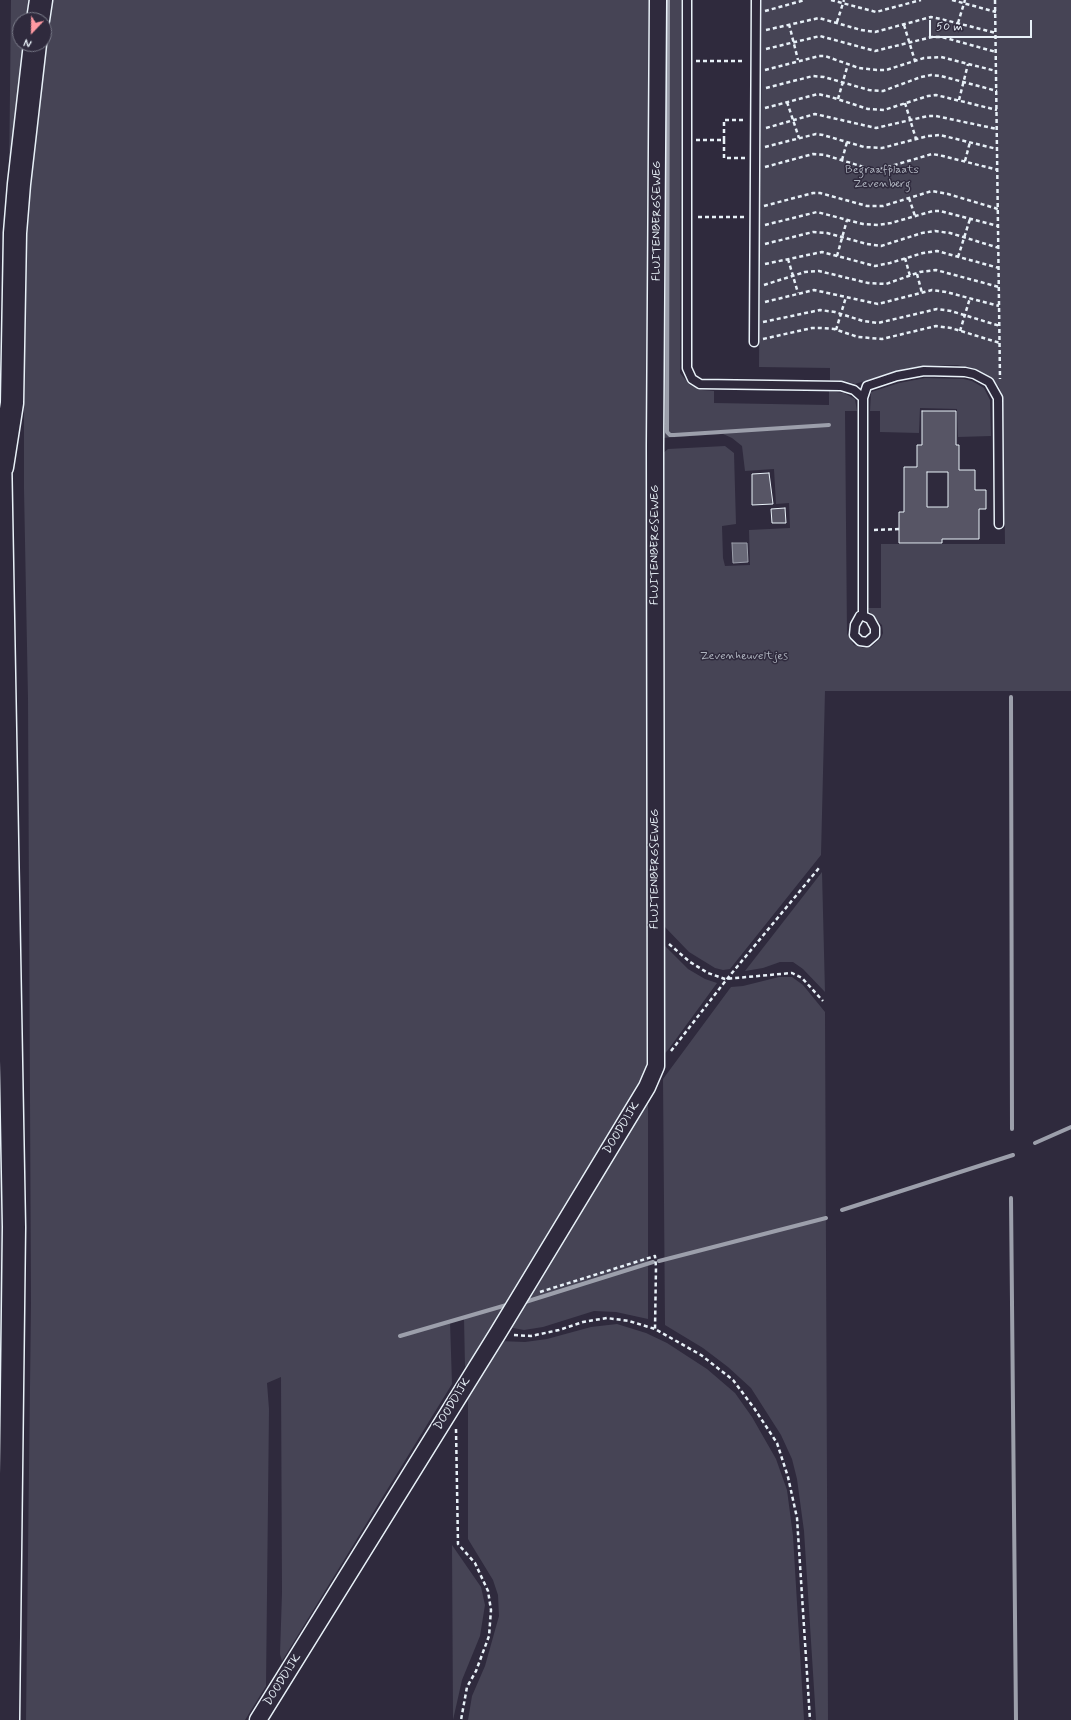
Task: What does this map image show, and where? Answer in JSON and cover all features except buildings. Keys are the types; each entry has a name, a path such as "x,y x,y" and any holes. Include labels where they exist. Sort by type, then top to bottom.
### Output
{"highway":[{"path":"39,12 41,0"},
{"path":"0,474 12,403 15,233 34,52"},
{"path":"0,452 14,1227 8,1720"}],"street":[{"name":"FLUITENBERGSEWEG","path":"647,1087 657,1061 655,932 655,435 658,0"},
{"name":"DOODDIJK","path":"258,1720 498,1333 647,1087"}],"lane":[{"path":"687,0 687,368 692,379 700,384 841,386 854,390 862,398"},
{"path":"754,342 756,0"},
{"path":"863,616 862,398 867,386 897,376 924,371 956,371 974,374 989,382 998,398 999,524"}],"path":[{"path":"756,14 805,0"},
{"path":"832,0 876,12 921,0"},
{"path":"952,0 964,2 996,12"},
{"path":"995,0 1000,326 1000,378 999,387 995,391"},
{"path":"837,22 843,2"},
{"path":"958,23 964,2"},
{"path":"756,33 815,18 824,18 861,30 875,32 931,17 996,33"},
{"path":"789,24 798,60"},
{"path":"904,25 915,60"},
{"path":"756,52 820,36 875,52 932,37 942,38 996,52"},
{"path":"756,72 814,56 825,56 859,68 877,70 886,70 924,58 942,57 996,71"},
{"path":"687,61 756,61"},
{"path":"838,99 848,64"},
{"path":"959,100 968,64"},
{"path":"756,91 813,76 824,77 876,91 887,90 921,77 931,75 996,91"},
{"path":"997,110 936,95 884,110 877,110 868,109 818,94 787,102 756,115 724,120 724,158 755,154 799,138 823,134 864,147 882,148 916,139 940,135 997,149"},
{"path":"787,102 799,138"},
{"path":"905,103 916,139"},
{"path":"756,131 815,114 876,128 928,116 936,116 997,129"},
{"path":"687,140 724,140"},
{"path":"842,160 847,142"},
{"path":"965,161 970,142"},
{"path":"755,170 813,154 874,169 887,168 932,154 998,170"},
{"path":"687,217 755,212 813,193 829,195 871,206 883,206 932,192 938,192 998,209"},
{"path":"909,198 915,216"},
{"path":"755,227 817,212 863,224 878,226 933,211 998,226"},
{"path":"958,257 970,219"},
{"path":"837,256 847,220"},
{"path":"755,247 807,232 820,232 881,246 922,233 935,231 998,248"},
{"path":"755,267 817,252 875,266 923,253 938,251 999,268"},
{"path":"905,258 910,276"},
{"path":"788,259 798,293"},
{"path":"755,288 793,276 819,271 868,283 881,284 926,271 943,270 999,287"},
{"path":"917,274 922,293"},
{"path":"755,304 798,293 819,290 878,304 939,290 999,306"},
{"path":"836,330 846,297"},
{"path":"960,331 970,298"},
{"path":"754,324 820,310 841,314 863,321 878,323 937,309 1000,326"},
{"path":"754,342 812,328 836,330 858,337 875,340 936,326 960,331 1000,343"},
{"path":"863,531 898,529"},
{"path":"654,1071 727,979 819,868"},
{"path":"655,932 690,962 708,973 727,979 792,973 802,978 823,1001"},
{"path":"519,1298 655,1256 655,1329"},
{"path":"498,1333 532,1336 559,1330 583,1322 607,1318 629,1321 655,1329 701,1355 733,1380 777,1443 788,1477 797,1518 810,1720"},
{"path":"456,1400 458,1544 475,1563 488,1592 491,1610 489,1636 476,1671 467,1687 461,1720"}],"green space":[{"path":"11,0 36,0 34,12 12,12 12,52 29,52 9,179"},
{"path":"51,0 649,0 646,1075 554,1228 470,1362 465,1367 464,1318 450,1321 452,1384 282,1661 280,1654 282,1593 281,1377 267,1383 269,1409 266,1686 245,1720 26,1720 31,1303 28,699 24,489 24,319 27,215 32,156 45,52 52,52 52,12 50,12"},
{"path":"661,0 681,0 680,373 690,385 702,390 714,391 714,403 829,405 829,391 844,393 855,399 857,411 845,411 847,634 854,645 864,648 871,647 881,638 883,633 882,625 871,614 868,608 881,608 881,544 1005,544 1003,397 999,387 993,379 976,369 957,365 924,366 896,371 855,384 845,381 830,380 830,368 759,367 762,0 1071,0 1071,691 825,691 821,855 730,969 723,970 715,968 689,952 663,925 662,454 668,449 725,446 734,453 736,524 722,526 723,558 725,566 750,565 749,530 790,528 789,503 776,504 774,469 745,471 742,446 732,438 723,434 662,438"},
{"path":"925,378 964,379 972,381 984,388 990,400 991,436 958,437 957,409 920,408 919,433 880,432 880,411 870,411 871,392 899,383"},
{"path":"0,834 2,951 3,1280 0,1690"},
{"path":"822,872 825,992 803,969 793,962 780,962 763,968 745,971"},
{"path":"663,944 688,969 705,979 717,983 663,1055"},
{"path":"779,977 792,977 803,985 825,1012 828,1720 816,1720 804,1531 797,1479 792,1459 781,1435 751,1388 728,1367 703,1348 665,1325 663,1079 731,987 743,986"},
{"path":"648,1101 648,1319 616,1312 594,1311 543,1327 524,1330 508,1327"},
{"path":"617,1324 646,1333 667,1343 707,1369 735,1393 752,1417 776,1459 787,1490 793,1536 804,1720 468,1720 472,1696 485,1666 499,1616 498,1595 493,1580 468,1539 468,1389 499,1341 525,1342 547,1339 591,1327"},
{"path":"452,1545 481,1587 485,1605 480,1636 462,1680 453,1720"}],"water":[{"path":"732,543 747,543 748,562 733,563"}],"waterway":[{"path":"668,0 667,432 670,435 674,435 829,425"},
{"path":"1011,697 1012,1129"},
{"path":"1035,1143 1071,1127"},
{"path":"842,1210 1013,1155"},
{"path":"1011,1198 1016,1720"},
{"path":"659,1261 826,1218"},
{"path":"522,1303 653,1262"},
{"path":"400,1336 510,1304"}],"park label":[{"name":"Begraafplaats Zevenberg","path":"882,177"},
{"name":"Zevenheuveltjes","path":"744,656"}]}
